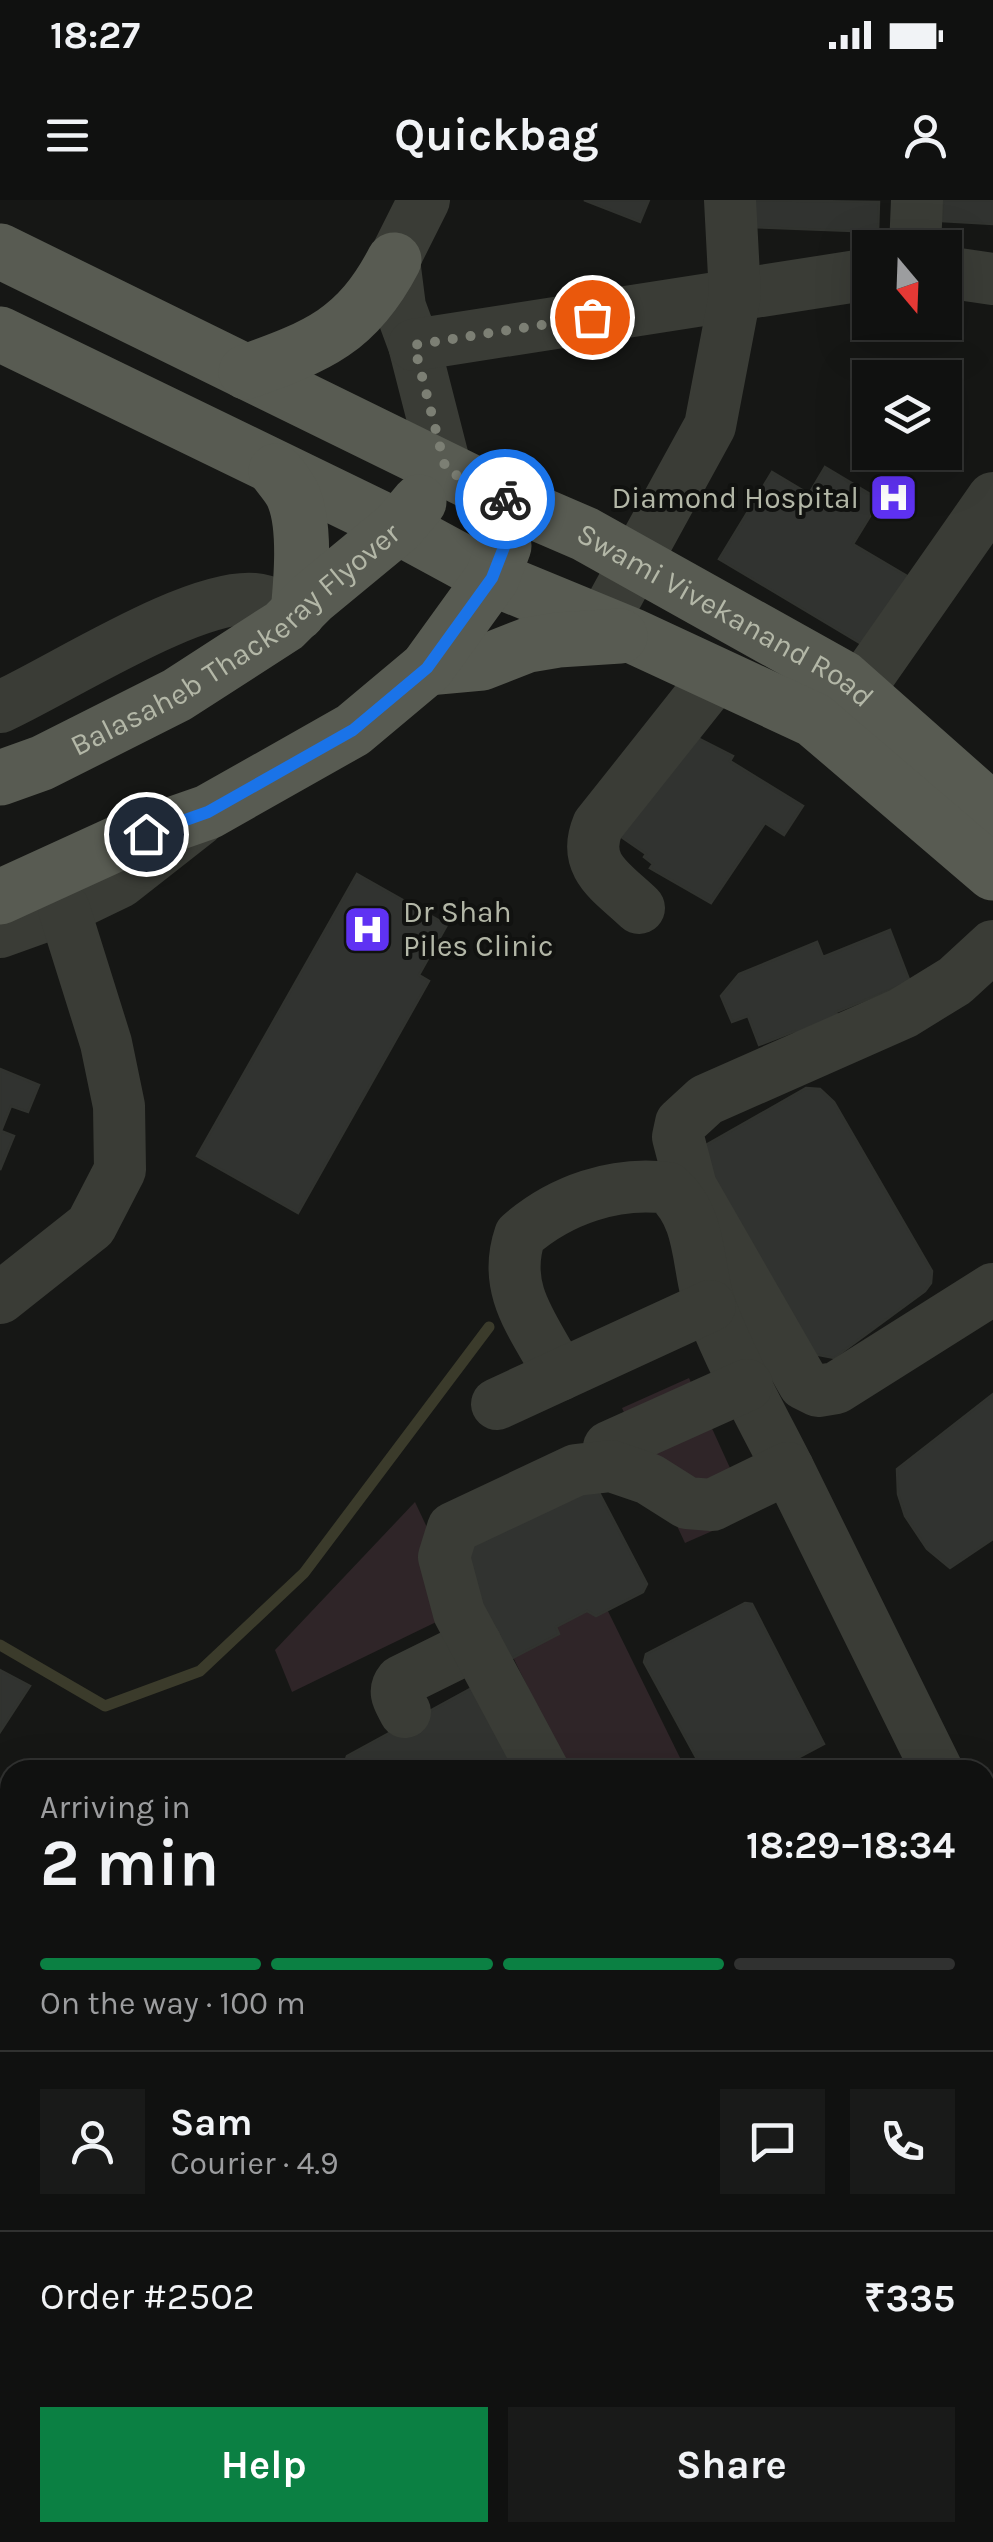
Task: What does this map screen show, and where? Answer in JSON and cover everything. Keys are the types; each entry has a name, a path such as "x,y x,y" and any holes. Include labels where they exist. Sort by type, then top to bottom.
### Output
{"main road":[{"name":"Swami Vivekanand Road","path":"0,250 520,506 585,534 843,678 993,811"},
{"path":"246,372 337,334 378,290 394,260"},
{"name":"Swami Vivekanand Road","path":"0,334 398,527 492,578 618,629 814,720 993,872"},
{"name":"Balasaheb Thackeray Flyover","path":"0,778 42,763 177,696 284,626 398,527 446,470"},
{"path":"276,471 294,497 299,518 298,613"},
{"path":"0,896 116,844 208,812 353,730 427,668 492,578 520,506"},
{"path":"427,668 482,663 528,645 618,629"}],"street":[{"path":"424,200 394,260 400,308 414,345 446,470"},
{"path":"618,629 636,562 710,426 735,295 730,200"},
{"path":"916,230 917,200"},
{"path":"962,274 993,279"},
{"path":"414,345 852,277"},
{"path":"858,692 993,498"},
{"path":"0,706 42,688 142,633 215,606 256,599 298,613"},
{"path":"639,908 598,867 592,854 592,840 598,824 717,675"},
{"path":"0,932 64,909 120,882 208,812"},
{"path":"0,1298 91,1226 120,1170 119,1106 106,1043 64,909"},
{"path":"992,948 955,980 902,1012 706,1100 681,1123 678,1137 691,1187 804,1384 818,1390 836,1388 993,1289"},
{"path":"560,1375 517,1294 512,1273 520,1235 570,1202 595,1192 668,1188 679,1198 696,1235 710,1306 932,1760"},
{"path":"497,1404 710,1306"},
{"path":"538,1760 460,1613 444,1558 453,1528 576,1470 629,1463 748,1385"},
{"path":"629,1463 687,1504 712,1505 780,1453"},
{"path":"426,1691 476,1644"}],"shaded area":[{"path":"689,1378 751,1514 685,1543 622,1408"},
{"path":"415,1502 465,1608 292,1692 275,1650"},
{"path":"604,1603 681,1760 563,1760 509,1649"}],"building":[{"path":"584,200 649,200 640,222"},
{"path":"749,200 879,202 878,230 748,227"},
{"path":"943,200 993,200 993,224 942,221"},
{"path":"825,467 880,500 853,544 912,579 870,649 719,559 772,472 809,494"},
{"path":"688,733 733,756 730,761 803,806 784,835 765,823 711,903 650,868 653,864 644,857 646,854 617,834"},
{"path":"357,874 447,925 419,975 429,981 298,1213 197,1156"},
{"path":"890,930 910,982 836,1012 839,1020 798,1037 795,1031 759,1045 748,1016 732,1022 721,996 739,974 817,942 823,957"},
{"path":"0,1069 39,1085 28,1112 11,1106 1,1131 14,1136 0,1170"},
{"path":"806,1088 820,1089 834,1102 932,1271 931,1283 925,1291 834,1358 813,1354 699,1157 706,1145"},
{"path":"993,1394 993,1539 950,1568 927,1549 905,1516 898,1494 897,1469"},
{"path":"593,1481 647,1584 643,1592 596,1616 587,1611 556,1627 559,1634 503,1663 453,1555"},
{"path":"745,1603 752,1604 824,1744 794,1760 698,1760 644,1662 646,1654"},
{"path":"0,1670 30,1686 0,1732"},
{"path":"472,1688 518,1760 346,1760"}],"waterway":[{"path":"0,1645 105,1706 200,1671 304,1573 489,1327"}],"way so far":[{"path":"505,499 446,470 414,345 592,317"}],"place":[{"name":"Diamond Hospital","path":"894,498"},
{"name":"Dr Shah Piles Clinic","path":"368,929"}],"route":[{"path":"146,834 208,812 353,730 427,668 492,578 520,506 505,499"}]}
